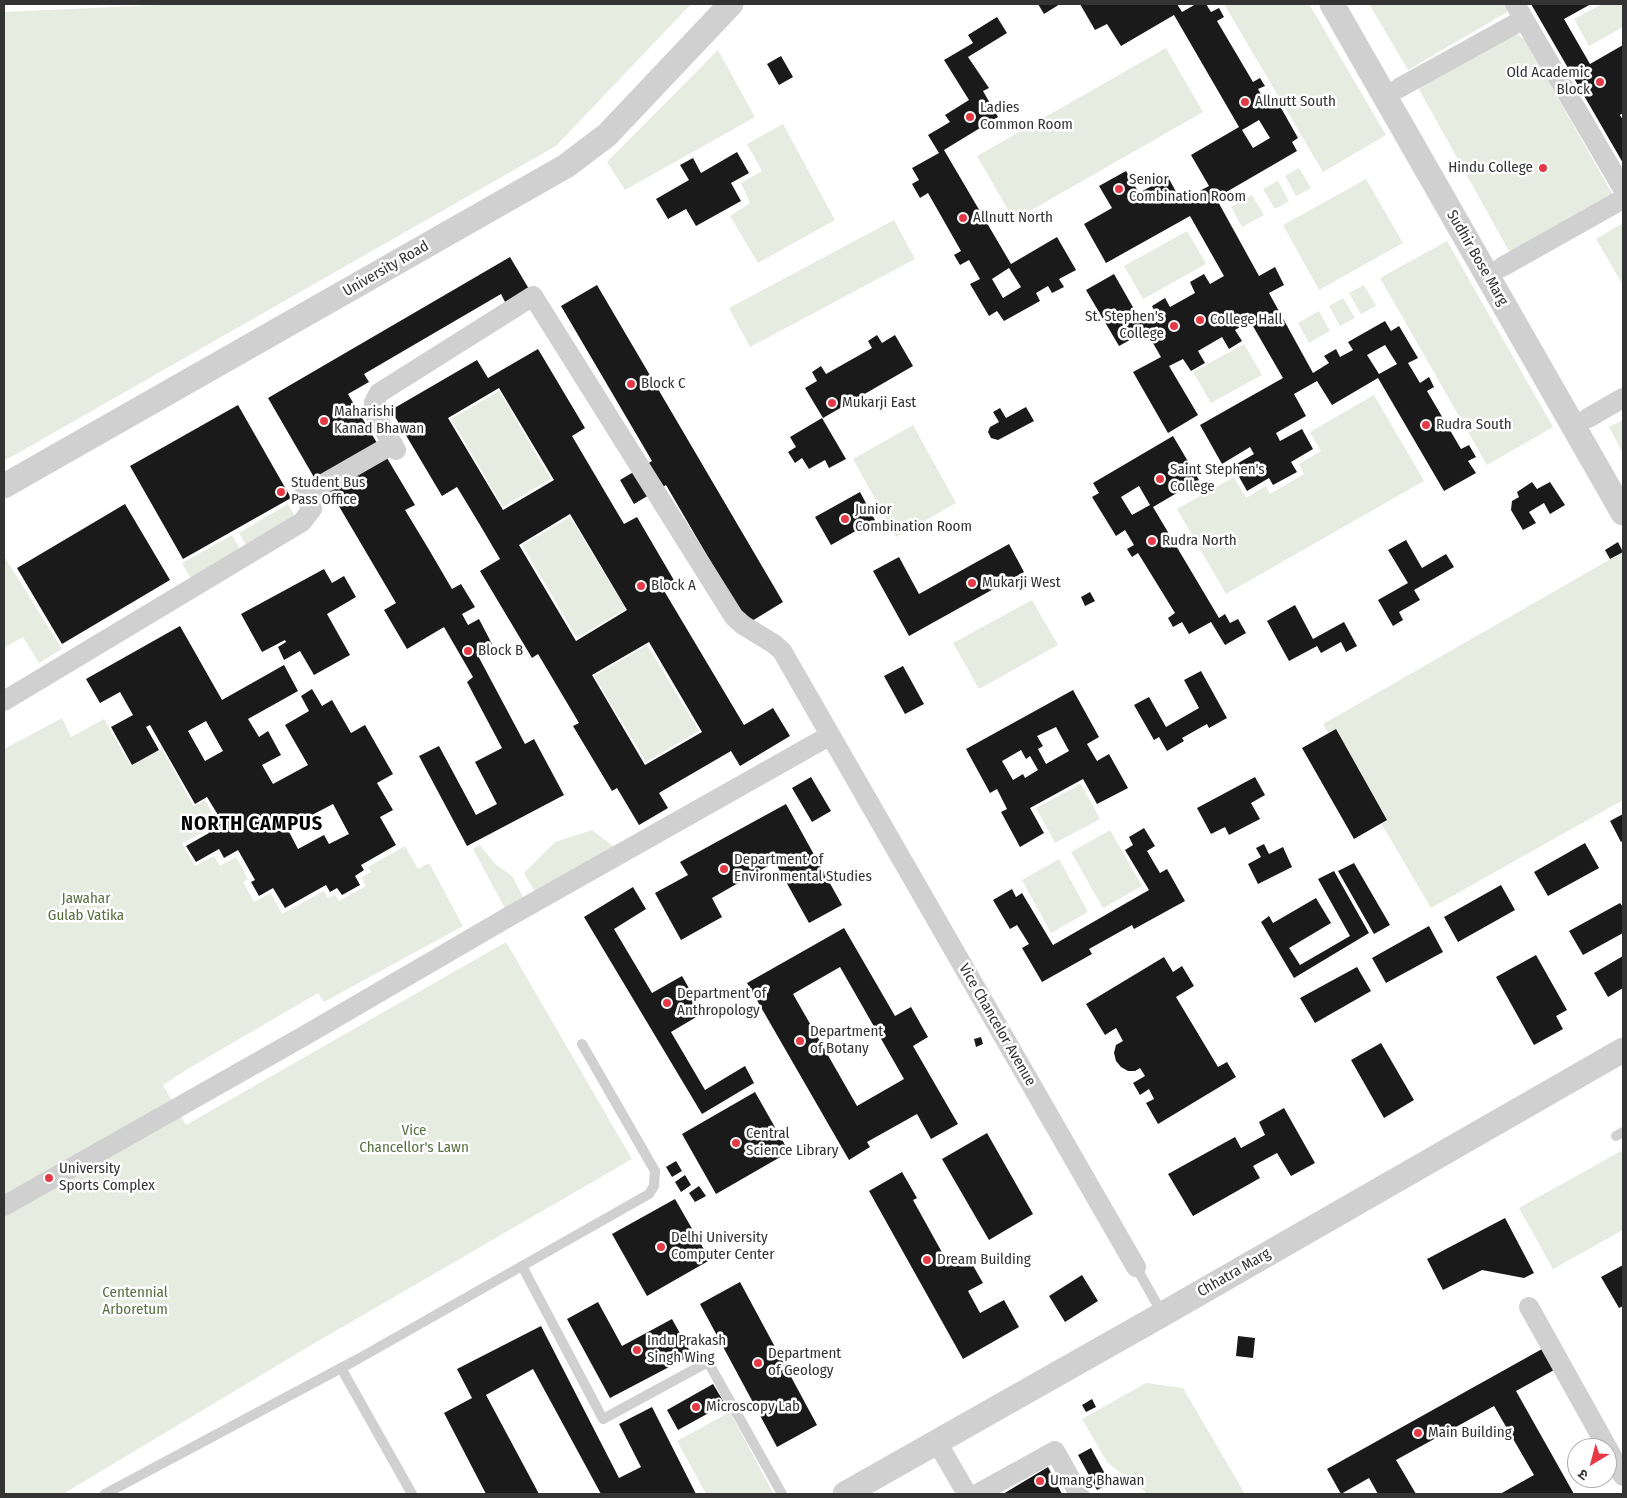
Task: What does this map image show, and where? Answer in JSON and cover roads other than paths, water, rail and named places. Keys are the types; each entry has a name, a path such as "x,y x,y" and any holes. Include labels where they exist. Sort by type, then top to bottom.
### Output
{"street":[{"name":"University Road","path":"4,486 566,166 607,135 731,4"},
{"name":"Sudhir Bose Marg","path":"1332,4 1623,513"},
{"name":"Sudhir Bose Marg","path":"1350,4 1502,267 1594,415 1623,480"},
{"path":"1399,88 1520,11 1623,189"},
{"path":"1502,267 1623,199"},
{"name":"Vice Chancelor Avenue","path":"4,701 302,522 312,509 304,496 395,447 374,413 374,402 379,393 533,296 734,616 742,625 774,644 782,651 829,736 1136,1267"},
{"path":"1594,415 1623,398"},
{"path":"4,1206 288,1045 510,916 829,736"},
{"name":"Chhatra Marg","path":"845,1494 1623,1050"},
{"path":"1529,1307 1623,1476"},
{"path":"938,1442 967,1494"},
{"path":"977,1494 1055,1451 1079,1494"}],"lane":[{"path":"105,1494 341,1368 649,1194 654,1186 655,1171 582,1044"},
{"path":"522,1266 603,1419 708,1362 782,1494"},
{"name":"Vice Chancelor Avenue","path":"1136,1267 1162,1314"},
{"path":"341,1368 412,1494"}],"place":[{"name":"Old Academic Block","path":"1600,82"},
{"name":"Allnutt South","path":"1245,102"},
{"name":"Ladies Common Room","path":"970,117"},
{"name":"Hindu College","path":"1543,168"},
{"name":"Senior Combination Room","path":"1119,189"},
{"name":"Allnutt North","path":"963,218"},
{"name":"College Hall","path":"1200,320"},
{"name":"St. Stephen's College","path":"1174,326"},
{"name":"Block C","path":"631,384"},
{"name":"Mukarji East","path":"832,403"},
{"name":"Maharishi Kanad Bhawan","path":"324,421"},
{"name":"Rudra South","path":"1426,425"},
{"name":"Saint Stephen's College","path":"1160,479"},
{"name":"Student Bus Pass Office","path":"281,492"},
{"name":"Junior Combination Room","path":"845,519"},
{"name":"Rudra North","path":"1152,541"},
{"name":"Mukarji West","path":"972,583"},
{"name":"Block A","path":"641,586"},
{"name":"Block B","path":"468,651"},
{"name":"Department of Environmental Studies","path":"724,869"},
{"name":"Department of Anthropology","path":"667,1003"},
{"name":"Department of Botany","path":"800,1041"},
{"name":"Central Science Library","path":"736,1143"},
{"name":"University Sports Complex","path":"49,1178"},
{"name":"Delhi University Computer Center","path":"661,1247"},
{"name":"Dream Building","path":"927,1260"},
{"name":"Indu Prakash Singh Wing","path":"637,1350"},
{"name":"Department of Geology","path":"758,1363"},
{"name":"Microscopy Lab","path":"696,1407"},
{"name":"Main Building","path":"1418,1433"},
{"name":"Umang Bhawan","path":"1040,1481"}],"district":[{"name":"NORTH CAMPUS","path":"252,824"}],"park label":[{"name":"Jawahar Gulab Vatika","path":"86,908"},
{"name":"Vice Chancellor's Lawn","path":"414,1140"},
{"name":"Centennial Arboretum","path":"135,1302"}]}
